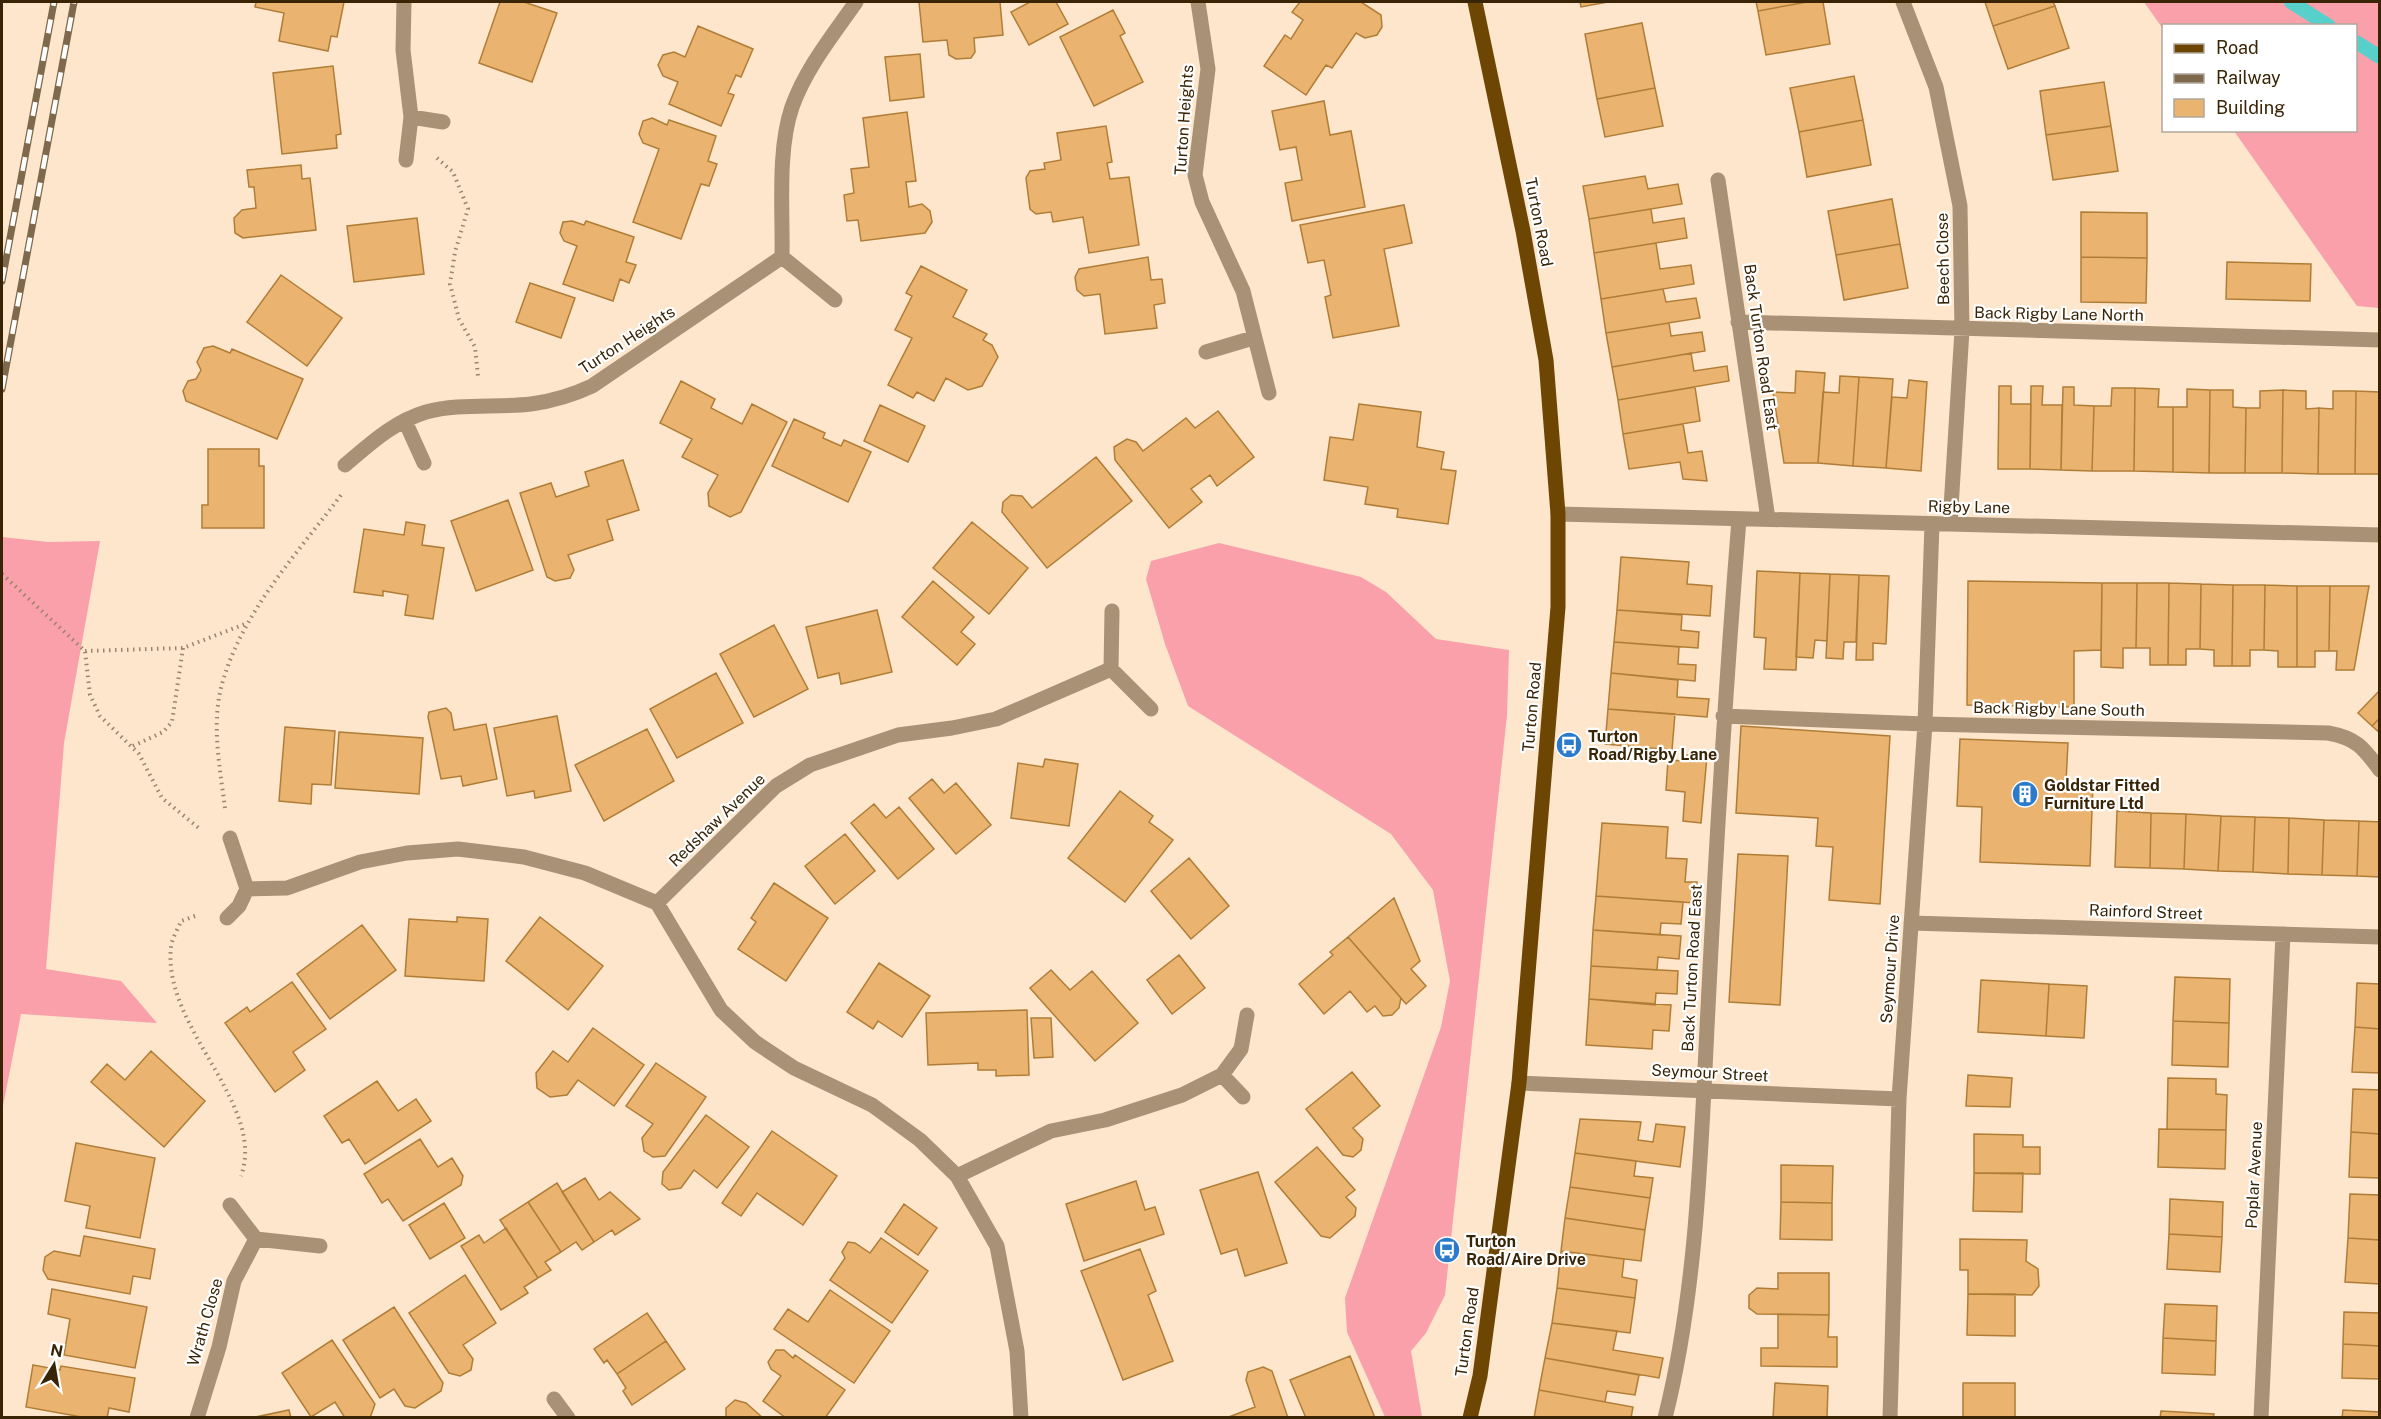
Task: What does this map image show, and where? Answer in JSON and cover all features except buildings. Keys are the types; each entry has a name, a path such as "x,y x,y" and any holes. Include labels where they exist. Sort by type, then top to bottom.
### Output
{"main road":[{"name":"Turton Road","path":"1470,1418 1480,1376 1519,1083 1558,607 1558,514 1546,360 1523,231 1475,2"}],"street":[{"path":"404,2 403,50 411,117 406,160"},
{"path":"835,300 782,257 785,135 792,107 806,74 856,2"},
{"name":"Turton Heights","path":"1198,2 1208,69 1195,175 1202,202 1243,291 1253,338 1269,393"},
{"name":"Beech Close","path":"1903,2 1936,87 1960,206 1962,330 1950,524"},
{"path":"411,117 443,122"},
{"name":"Back Turton Road East","path":"1718,180 1768,519"},
{"name":"Turton Heights","path":"345,465 385,431 427,412 481,406 531,404 568,397 592,386 782,257"},
{"name":"Back Rigby Lane North","path":"1738,322 2379,340"},
{"path":"1206,352 1253,338"},
{"path":"405,421 424,463"},
{"name":"Rigby Lane","path":"1558,514 2379,535"},
{"name":"Back Turton Road East","path":"1665,1418 1686,1314 1703,1090 1723,716 1739,519"},
{"name":"Seymour Drive","path":"1890,1418 1899,1099 1925,724 1932,524"},
{"path":"1112,611 1111,669 1151,709"},
{"name":"Redshaw Avenue","path":"657,903 776,786 810,765 898,735 996,719 1111,669"},
{"name":"Back Rigby Lane South","path":"1723,716 1925,724 2328,733 2348,736 2363,748 2379,770"},
{"path":"227,918 239,906 247,889 230,838"},
{"path":"247,889 287,888 360,862 407,853 458,849 524,856 585,873 657,903 721,1010 754,1042 794,1068 872,1105 920,1140 957,1176 998,1246 1017,1351 1021,1418"},
{"name":"Rainford Street","path":"1911,923 2379,938"},
{"name":"Poplar Avenue","path":"2261,1418 2283,934"},
{"path":"957,1176 1051,1131 1105,1120 1182,1095 1222,1076 1241,1048 1247,1015"},
{"path":"1222,1076 1243,1097"},
{"name":"Seymour Street","path":"1519,1083 1899,1099"},
{"path":"230,1205 256,1239 320,1246"},
{"name":"Wrath Close","path":"197,1418 219,1347 232,1288 256,1239"},
{"path":"554,1399 568,1418"}],"path":[{"path":"410,133 453,172 468,209 455,252 450,284 459,319 475,347 481,406"},
{"path":"2,574 86,651 90,695 100,716 133,746 162,798 195,828 230,838 217,743 221,686 245,624 342,493 345,465"},
{"path":"86,651 183,648 245,624"},
{"path":"133,746 163,732 172,722 183,648"},
{"path":"227,918 205,914 181,921 171,945 171,979 188,1024 219,1076 240,1120 246,1162 230,1205"}],"shaded area":[{"path":"2144,2 2379,2 2379,308 2357,306 2235,132 2357,132 2357,24 2162,24 2162,28"},
{"path":"2,537 48,542 100,541 64,743 46,969 121,981 157,1023 21,1014 2,1111"},
{"path":"1219,543 1361,577 1386,592 1436,639 1509,650 1507,715 1445,1295 1426,1333 1411,1351 1422,1417 1385,1417 1347,1332 1345,1298 1441,1027 1450,981 1433,890 1391,834 1188,706 1165,644 1146,579 1151,561"}],"waterway":[{"path":"2291,2 2326,24"},
{"path":"2357,43 2380,57"}],"railway":[{"path":"2,281 54,2"},
{"path":"2,389 74,2"}],"place":[{"name":"Turton Road/Rigby Lane","path":"1569,745"},
{"name":"Goldstar Fitted Furniture Ltd","path":"2025,794"},
{"name":"Turton Road/Aire Drive","path":"1447,1250"}]}
